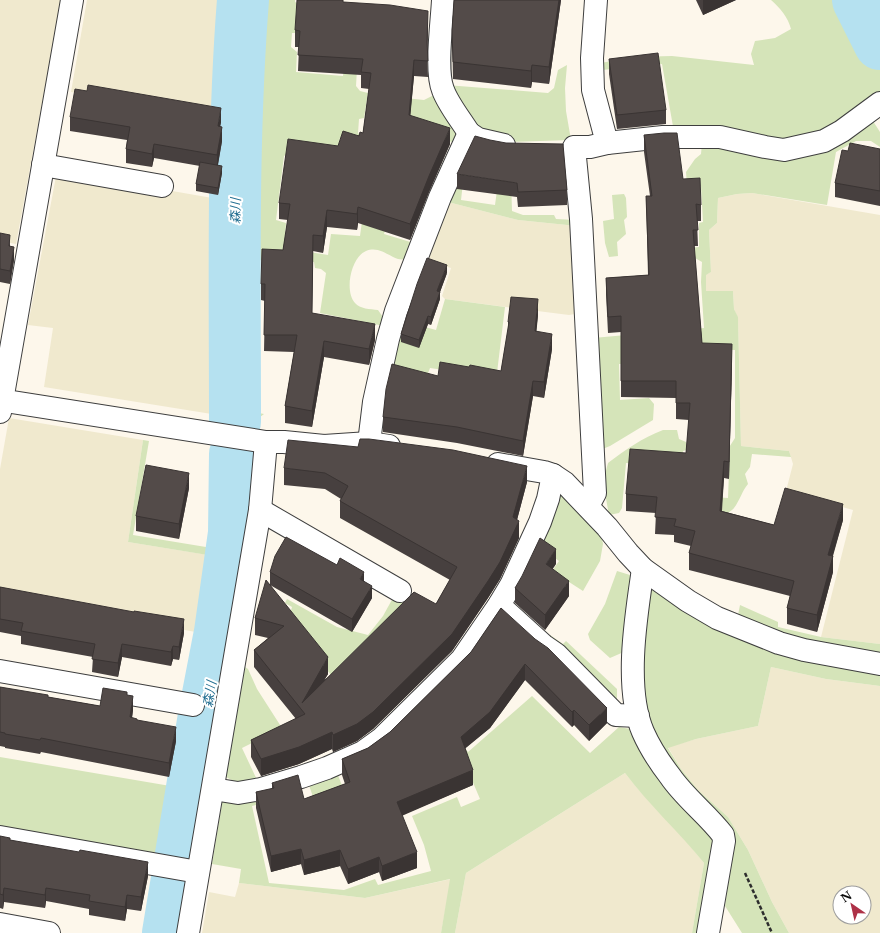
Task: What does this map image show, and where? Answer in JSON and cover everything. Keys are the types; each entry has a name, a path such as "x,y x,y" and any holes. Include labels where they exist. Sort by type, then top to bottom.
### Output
{"street":[{"path":"72,0 43,165 9,314 1,404 266,442 284,442 324,446 369,443 408,448"},
{"path":"443,0 440,35 440,80 443,91 469,133 478,139 509,146 524,146"},
{"path":"596,0 592,58 593,90 607,143"},
{"path":"588,506 595,493 581,219 564,146 590,147 607,143 663,137 720,137 784,150 824,141 848,128 880,103"},
{"path":"369,443 374,402 396,311 440,197 469,133"},
{"path":"43,165 162,186"},
{"path":"188,933 186,870 213,789 260,510 266,442"},
{"path":"476,460 553,475 565,483 588,506 643,569 688,601 717,618 766,638 804,650 880,664"},
{"path":"213,789 238,792 261,789 327,768 363,752 381,739 462,659 499,605 511,585 540,522 548,499 553,475"},
{"path":"260,510 400,591"},
{"path":"643,569 633,655 633,682 638,716 648,742 670,777 723,835 724,841 708,933"},
{"path":"499,605 543,645 556,654 616,715 638,716"},
{"path":"0,671 193,705"},
{"path":"0,837 186,870"},
{"path":"0,924 49,933"}],"path":[{"path":"724,841 737,854 772,933"}],"shaded area":[{"path":"0,0 61,0 16,244 0,241"},
{"path":"87,0 234,0 226,116 71,92"},
{"path":"57,171 224,200 224,416 44,387 53,328 28,325"},
{"path":"752,193 880,215 880,644 821,637 853,510 786,491 793,464 789,451 741,446 738,318 734,309 733,291 706,291 705,275 711,272 709,230 717,223 718,198"},
{"path":"444,201 518,220 577,226 575,314 569,315 445,299 442,296 451,268 422,259"},
{"path":"9,418 143,440 128,542 221,557 207,634 0,597 0,469"},
{"path":"771,667 826,679 880,686 880,933 789,933 772,902 748,850 728,817 698,790 681,769 668,747 696,739 758,726"},
{"path":"625,773 704,863 692,933 455,933 466,873"},
{"path":"451,879 441,933 202,933 209,892 235,897 239,883 365,898"}],"green space":[{"path":"234,0 242,0 234,122 228,121 226,116"},
{"path":"250,0 295,0 295,2 299,4 298,33 292,33 291,47 297,52 296,72 343,76 345,55 358,52 356,86 360,91 368,93 364,118 359,119 358,133 364,139 340,138 338,149 288,153 284,156 276,220 286,223 284,248 328,255 331,234 360,236 363,214 387,223 384,234 417,244 411,258 398,259 378,250 370,250 361,254 353,267 350,283 352,298 357,305 378,310 385,320 384,326 320,313 326,273 321,269 315,268 314,262 257,260 255,275 254,412 264,414 251,424 241,422 242,158 246,53"},
{"path":"771,0 851,0 880,56 880,97 871,106 801,141 674,132 662,64 602,70 601,63 632,57 672,56 754,65 751,54 755,41 775,38 791,29 783,13"},
{"path":"864,0 877,0 880,6 880,31"},
{"path":"567,65 565,88 566,111 571,140 509,142 480,136 446,85 548,93 554,88 558,70"},
{"path":"444,95 465,132 440,181 452,142 401,127 405,98 424,100 432,96"},
{"path":"871,118 880,132 880,147 871,141 856,141 836,152 827,205 752,193 718,198 717,223 709,230 711,272 706,275 706,291 733,291 734,309 738,317 741,446 789,451 791,457 752,454 750,467 745,474 748,484 734,508 723,516 712,497 728,498 728,449 735,438 735,350 659,348 647,364 619,364 620,400 649,398 654,404 653,420 610,446 600,450 593,338 704,328 701,282 702,262 695,258 690,248 699,247 699,223 703,222 701,186 687,186 686,172 695,159 701,154 702,143 764,153"},
{"path":"465,165 461,200 495,205 499,176 511,179 512,211 523,215 554,215 556,219 576,220 577,226 518,220 444,201"},
{"path":"624,194 626,198 627,217 624,220 626,234 617,242 618,256 609,257 605,243 603,221 614,219 612,195"},
{"path":"224,200 233,202 230,417 224,416"},
{"path":"445,299 505,307 496,381 471,374 430,368 427,376 389,370 403,321 436,330"},
{"path":"663,430 677,430 679,439 686,442 687,450 683,451 681,465 626,463 622,508 619,513 609,515 603,482 608,463 634,445"},
{"path":"143,440 149,441 133,535 212,548 221,501 221,452 230,453 229,533 204,692 197,691 220,557 128,542"},
{"path":"558,484 600,527 603,544 600,561 583,591 552,571 559,561 541,548"},
{"path":"617,571 630,575 634,585 626,651 610,658 590,640 588,634 605,604"},
{"path":"654,586 880,671 880,686 826,679 771,667 758,726 696,739 668,748 681,769 698,790 728,817 748,850 772,902 789,933 742,933 725,906 731,863 648,727 639,658 648,589"},
{"path":"394,596 411,609 332,676 294,631 284,634 292,607 285,603 287,599 337,627 368,635 383,616"},
{"path":"740,605 778,622 778,627 821,637 880,644 880,656 812,645 738,615"},
{"path":"550,635 563,644 566,641 617,689 617,704 546,636"},
{"path":"245,667 248,669 257,689 282,728 242,748 258,782 239,784 226,777"},
{"path":"532,696 590,753 619,727 636,730 716,838 699,933 692,933 704,863 625,773 466,873 455,933 441,933 450,879 365,898 239,883 241,869 212,864 223,797 298,794 252,806 269,883 344,890 375,879 378,885 431,871 424,845 412,816 457,797 461,807 480,799 469,773 428,701 468,752"},
{"path":"0,757 188,789 176,860 0,830"},
{"path":"336,770 346,796 316,806 309,785"}],"building":[{"path":"297,0 343,0 343,2 390,5 428,11 428,61 414,60 409,115 450,128 410,224 358,207 357,214 327,210 323,236 313,235 312,313 375,324 369,349 324,341 312,411 285,406 297,335 264,335 265,284 261,284 262,249 283,250 290,204 279,203 288,139 338,146 343,131 359,136 360,132 363,133 371,73 361,72 363,59 298,55 300,31 295,30"},
{"path":"454,0 559,0 549,67 532,65 531,71 453,62 452,30"},
{"path":"658,53 666,110 617,115 609,59"},
{"path":"88,85 221,108 218,126 222,127 217,155 154,144 152,154 126,149 130,127 70,117 75,89 87,91"},
{"path":"677,133 683,179 700,178 701,205 696,204 698,230 693,230 702,343 732,344 729,462 724,461 720,511 774,525 785,488 843,504 828,555 833,556 817,615 787,608 794,581 689,553 695,531 674,526 676,519 655,517 657,497 626,494 630,449 686,453 690,403 676,403 676,381 621,381 621,316 608,317 606,278 649,275 646,196 652,196 644,135"},
{"path":"475,136 506,143 563,144 567,190 518,192 517,183 457,174"},
{"path":"850,143 880,149 880,191 835,183 842,150 848,151"},
{"path":"200,162 222,166 218,188 196,184"},
{"path":"0,233 10,235 9,246 14,247 10,271 0,269"},
{"path":"427,258 447,265 437,291 440,292 431,317 428,316 419,340 401,334"},
{"path":"511,297 538,299 535,331 552,334 544,382 533,381 523,441 457,427 383,417 386,389 392,364 438,376 440,362 469,367 470,365 501,371 509,322"},
{"path":"360,439 453,450 527,466 513,517 519,521 500,562 452,634 373,712 357,724 333,735 332,732 299,747 261,759 251,740 305,714 254,650 284,626 255,618 266,580 328,657 302,703 414,592 436,604 457,567 340,501 348,486 325,473 284,468 288,440 358,447"},
{"path":"146,465 189,473 179,524 136,516"},
{"path":"286,537 337,565 340,558 364,572 360,579 372,586 352,619 270,572 275,556"},
{"path":"540,538 556,549 546,564 569,581 545,615 515,588"},
{"path":"0,587 134,612 184,619 179,647 173,646 171,652 122,644 118,663 92,659 95,644 21,631 23,623 0,619"},
{"path":"501,608 535,639 548,648 607,708 589,725 574,710 572,712 525,664 490,712 461,737 473,770 397,802 417,852 382,866 379,857 348,869 340,850 304,860 301,849 271,856 256,792 274,788 272,783 298,775 304,799 350,782 342,759 368,748 390,732 471,652"},
{"path":"0,687 100,706 103,688 127,692 127,695 133,696 130,717 137,720 176,727 169,763 41,738 40,740 0,732"},
{"path":"0,836 10,838 10,840 148,862 141,897 127,895 125,907 89,901 90,895 46,888 45,895 4,888 3,895 0,894"}],"waterway":[{"name":"森川","path":"235,422 237,105 243,0"},
{"path":"858,0 880,44"},
{"name":"森川","path":"168,933 204,715 220,632 234,533 235,454"}]}
